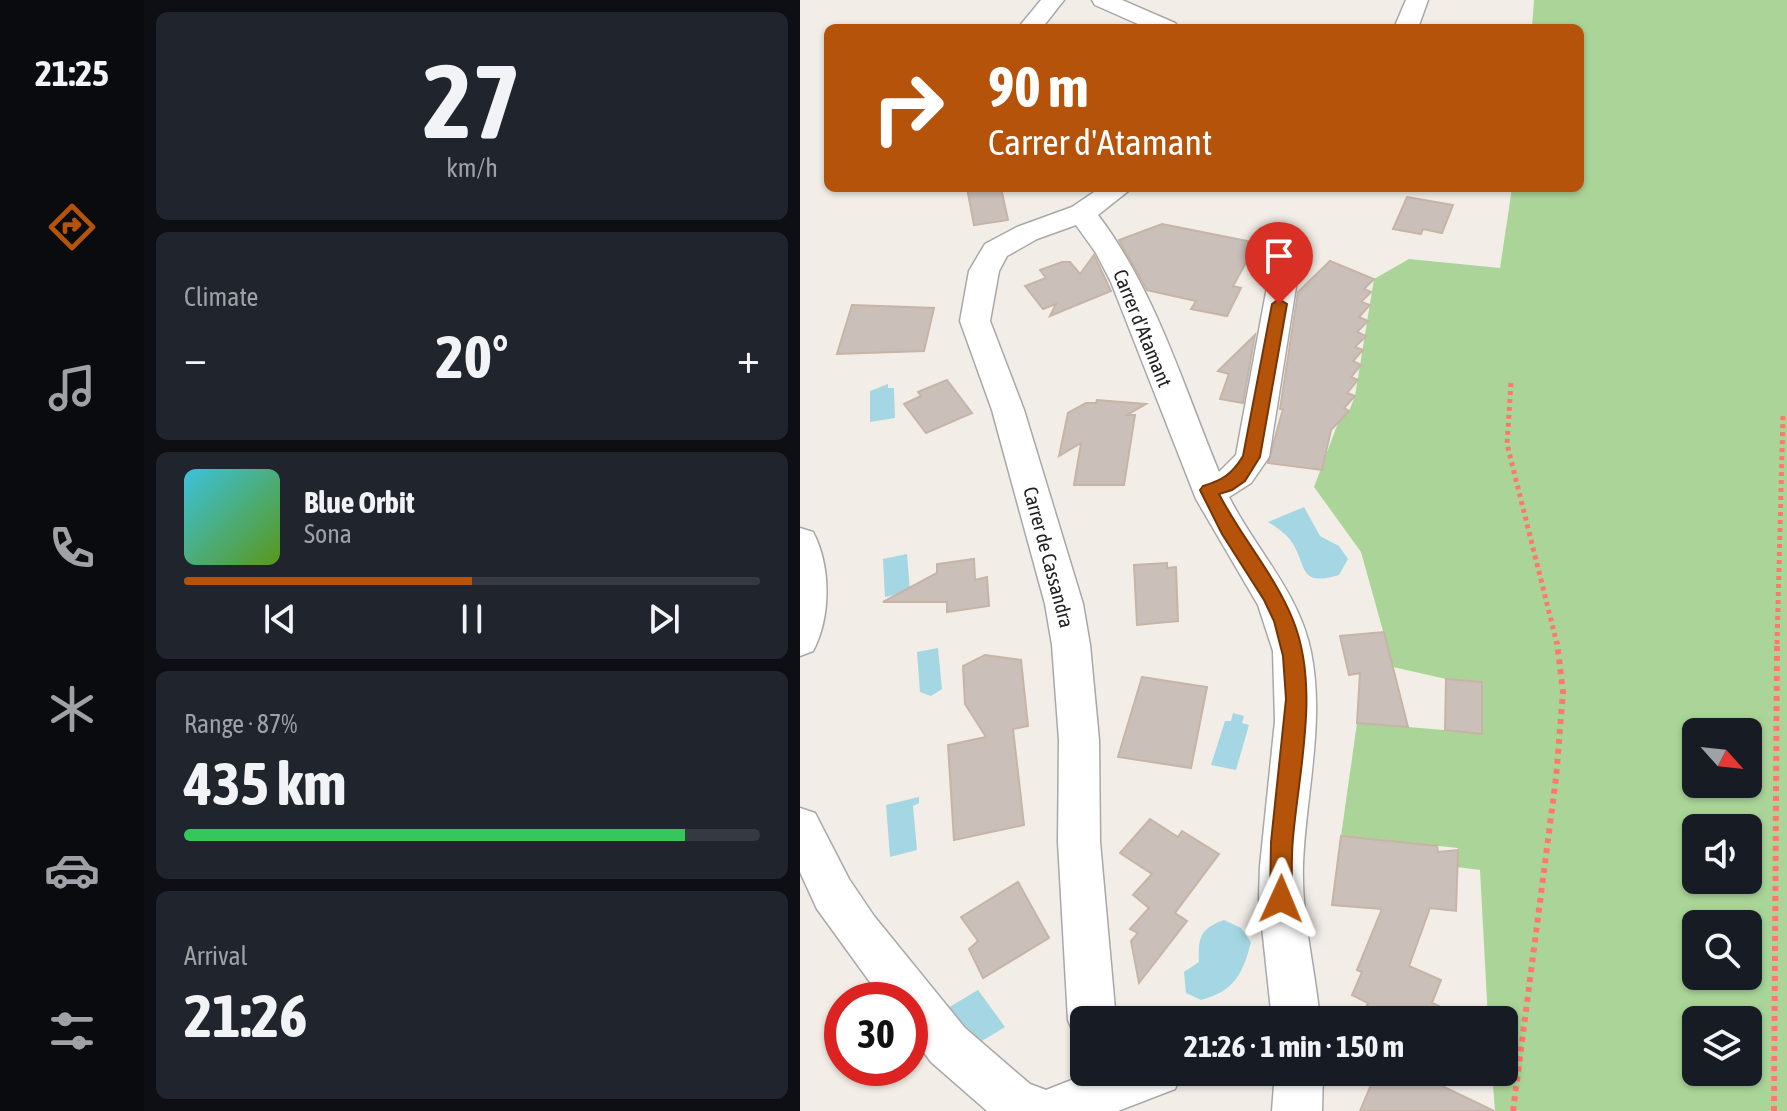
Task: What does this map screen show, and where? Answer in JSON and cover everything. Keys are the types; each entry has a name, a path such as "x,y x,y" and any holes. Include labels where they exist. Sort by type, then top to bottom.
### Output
{"street":[{"path":"1033,24 1053,0"},
{"path":"1103,0 1158,24"},
{"path":"1408,24 1417,0"},
{"path":"1082,213 1112,192"},
{"name":"Carrer d'Atamant","path":"1082,213 1110,251 1126,282 1228,530 1284,621 1293,656 1296,699 1282,842 1281,899 1290,1006"},
{"name":"Carrer de Cassandra","path":"1082,213 1027,233 995,250 984,271 975,321 1008,410 1064,604 1071,645 1079,740 1079,842 1091,1006"},
{"path":"1209,490 1226,486 1239,477 1252,457 1288,249"},
{"path":"800,542 807,574 800,640"},
{"path":"800,827 833,894 858,931 948,1045 1016,1104 1038,1111"},
{"path":"1053,1111 1094,1086"},
{"path":"1297,1111 1298,1086"}],"path":[{"path":"1511,383 1507,444 1517,493 1556,634 1563,692 1556,778 1513,1111"},
{"path":"1774,1111 1774,732 1783,416"}],"green space":[{"path":"1534,0 1787,0 1787,1111 1495,1111 1493,1086 1518,1086 1518,1006 1487,1006 1480,870 1457,867 1458,848 1341,836 1357,723 1482,733 1482,682 1446,679 1393,667 1361,552 1314,487 1338,423 1349,411 1355,396 1374,279 1409,259 1500,268 1511,192 1584,192 1584,24 1532,24"}],"water":[{"path":"888,384 888,388 894,388 895,418 870,422 870,391"},
{"path":"1304,507 1320,536 1339,546 1348,559 1339,575 1311,577 1306,573 1291,540 1268,522"},
{"path":"907,554 910,591 885,597 883,559"},
{"path":"938,648 942,689 931,696 920,692 917,652"},
{"path":"1233,713 1244,716 1242,723 1249,725 1236,770 1211,765 1225,721 1231,721"},
{"path":"919,797 919,803 913,806 917,850 890,857 886,805"},
{"path":"1224,920 1241,928 1251,942 1248,953 1240,972 1229,986 1201,1000 1186,993 1184,972 1199,962 1200,940 1205,931"},
{"path":"978,990 1005,1027 982,1041 946,1009"}],"building":[{"path":"968,192 1002,192 1008,220 974,225"},
{"path":"1407,197 1453,205 1442,233 1423,229 1421,234 1393,229"},
{"path":"1162,224 1257,243 1233,286 1241,288 1227,316 1191,309 1196,301 1147,290 1119,240"},
{"path":"1094,255 1111,291 1050,316 1056,304 1043,309 1025,286 1046,278 1040,270 1062,262 1070,262 1080,274"},
{"path":"1330,261 1374,279 1364,289 1371,292 1361,302 1370,305 1359,317 1368,321 1357,332 1366,336 1355,347 1363,350 1353,361 1361,365 1351,377 1358,380 1347,393 1355,396 1344,408 1349,411 1331,430 1322,470 1268,463 1283,409 1280,409 1298,292"},
{"path":"852,305 934,308 924,351 837,354"},
{"path":"1255,335 1243,403 1220,399 1229,374 1218,371"},
{"path":"947,380 972,413 926,433 904,404 921,396 918,392"},
{"path":"1097,400 1146,404 1127,415 1135,415 1124,485 1074,485 1081,443 1059,456 1068,413"},
{"path":"974,559 975,580 987,577 989,606 947,612 947,602 883,602 937,573 937,564"},
{"path":"1167,563 1167,568 1176,567 1178,621 1137,625 1134,565"},
{"path":"1384,632 1408,727 1357,723 1360,673 1349,675 1340,636"},
{"path":"985,655 1021,660 1028,726 1013,729 1024,825 954,840 948,745 986,737 965,704 963,666"},
{"path":"1142,677 1207,687 1191,768 1118,757"},
{"path":"1446,679 1482,682 1482,734 1445,730"},
{"path":"1150,819 1178,837 1182,831 1219,854 1175,913 1187,921 1139,983 1131,941 1138,933 1130,929 1149,908 1133,895 1152,874 1120,853"},
{"path":"1341,836 1437,846 1438,852 1458,850 1456,911 1430,908 1409,966 1441,980 1432,1003 1439,1006 1367,1006 1368,1003 1352,995 1362,972 1357,970 1382,909 1332,905"},
{"path":"1018,882 1049,938 983,978 969,949 978,941 961,917"},
{"path":"1371,1086 1442,1086 1494,1111 1360,1111"}],"route":[{"path":"1279,304 1252,457 1239,477 1226,486 1209,490 1228,530 1284,621 1293,656 1296,699 1282,842 1281,899"}]}
